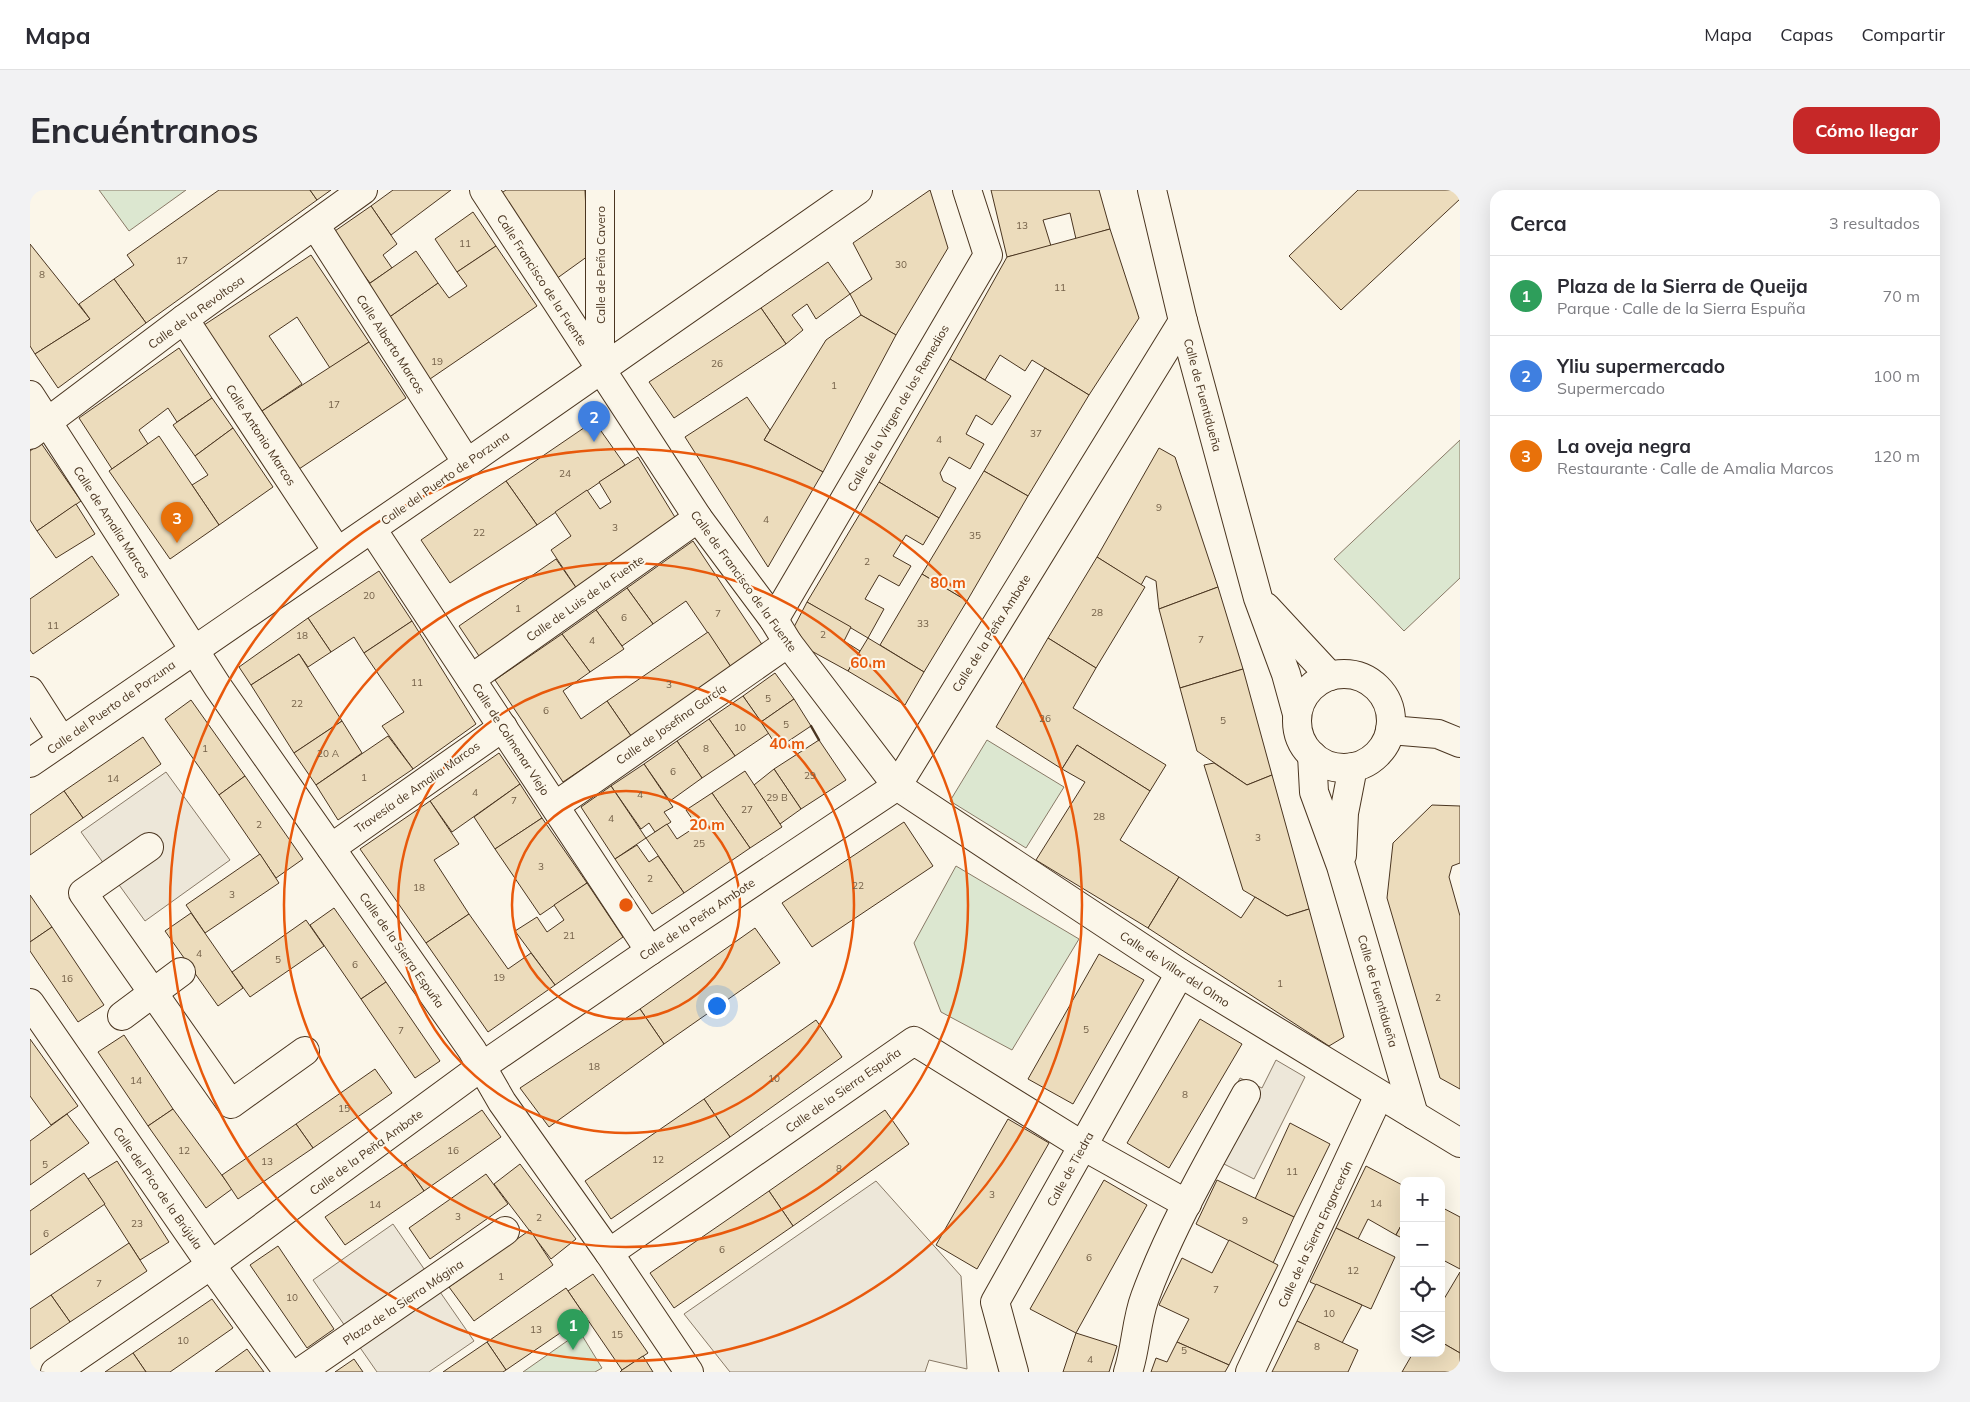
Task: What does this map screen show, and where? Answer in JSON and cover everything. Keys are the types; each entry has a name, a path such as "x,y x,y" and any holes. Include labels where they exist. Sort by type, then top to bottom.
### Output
{"street":[{"name":"Calle de la Revoltosa","path":"39,429 184,319 363,190"},
{"name":"Calle Francisco de la Fuente","path":"484,190 600,370"},
{"name":"Calle de Peña Cavero","path":"600,190 600,370"},
{"name":"Calle de la Virgen de los Remedios","path":"781,631 988,255 967,190"},
{"name":"Calle de Fuentidueña","path":"1152,190 1183,321 1258,598 1286,674 1297,714"},
{"name":"Calle del Puerto de Porzuna","path":"30,763 467,463 847,193"},
{"name":"Calle Alberto Marcos","path":"315,225 467,463"},
{"name":"Calle Antonio Marcos","path":"184,319 337,551"},
{"name":"Calle de la Peña Ambote","path":"55,1372 211,1265 481,1067 650,950 897,786 1183,321"},
{"name":"Calle de Francisco de la Fuente","path":"600,370 698,518 897,786"},
{"name":"Calle de Amalia Marcos","path":"30,395 39,429 194,649"},
{"name":"Calle de Luis de la Fuente","path":"472,679 698,518"},
{"name":"Calle de Colmenar Viejo","path":"372,529 650,950"},
{"name":"Calle de Fuentidueña","path":"1258,598 1330,676"},
{"name":"Calle de Josefina García","path":"555,806 781,631"},
{"name":"Calle de la Sierra Espuña","path":"194,649 218,687 472,1050 502,1102 609,1253 690,1372"},
{"path":"1346,673 1362,677 1376,686 1386,698 1390,713 1390,730 1386,743 1377,754 1366,762 1353,767 1338,768 1312,756 1302,744 1297,729 1297,714 1300,701 1308,690 1330,676 1346,673"},
{"path":"30,691 62,741"},
{"name":"Travesía de Amalia Marcos","path":"330,848 503,727"},
{"path":"1390,730 1438,734 1460,743"},
{"name":"Calle de Fuentidueña","path":"1312,756 1314,792 1341,866 1414,1116"},
{"name":"Calle de Fuentidueña","path":"1341,866 1344,813 1353,767"},
{"name":"Calle de Villar del Olmo","path":"897,786 1180,973 1460,1143"},
{"path":"149,847 83,893 231,1104 305,1051"},
{"path":"122,1016 181,972"},
{"name":"Calle de Tiedra","path":"1014,1372 995,1302 1180,973"},
{"name":"Calle del Pico de la Brújula","path":"30,1003 211,1265 288,1372"},
{"name":"Calle de la Sierra Espuña","path":"609,1253 914,1041 1083,1146 1187,1204"},
{"path":"1128,1372 1134,1354 1144,1299 1187,1204 1246,1094"},
{"name":"Calle de la Sierra Engarcerán","path":"1250,1372 1380,1095"},
{"name":"Plaza de la Sierra Mágina","path":"300,1372 505,1231"}],"green space":[{"path":"99,190 186,190 129,231"},
{"path":"1460,440 1460,578 1404,631 1334,559"},
{"path":"987,740 1064,787 1026,848 950,801"},
{"path":"956,866 1079,939 1012,1050 941,1012 914,943"},
{"path":"580,1332 602,1368 595,1372 523,1372"}],"shaded area":[{"path":"166,772 230,860 145,921 81,832"},
{"path":"1276,1060 1305,1077 1254,1179 1202,1153 1240,1078 1262,1088"},
{"path":"876,1181 961,1276 967,1369 929,1360 925,1372 730,1372 684,1314"},
{"path":"393,1224 474,1341 429,1372 377,1372 313,1280"}],"building":[{"path":"219,190 310,190 317,200 146,323 114,279 134,265 127,255"},
{"path":"310,190 331,190 317,200"},
{"path":"393,190 451,190 391,235 371,206"},
{"path":"506,190 585,190 588,256 556,279 500,194"},
{"path":"930,190 948,248 896,335 861,315 850,294 872,279 853,243"},
{"path":"991,190 1099,190 1110,229 1076,239 1070,213 1043,220 1051,246 1007,257"},
{"path":"1358,190 1460,190 1460,199 1341,310 1289,256"},
{"path":"371,206 397,244 383,255 392,268 370,283 332,233"},
{"path":"473,212 496,246 457,272 435,239"},
{"path":"1110,229 1139,318 1089,395 1032,360 1025,371 1000,355 985,380 950,359 1007,257"},
{"path":"30,244 90,319 35,354 30,346"},
{"path":"496,246 537,306 430,379 388,318 438,283 449,298 467,286 457,272"},
{"path":"416,251 438,283 388,318 366,286"},
{"path":"311,255 369,342 330,368 297,317 269,336 302,384 262,411 204,325"},
{"path":"828,262 850,294 816,319 807,304 792,315 803,330 786,344 761,308"},
{"path":"114,279 146,323 58,388 35,354 90,319 79,304"},
{"path":"761,308 786,344 674,418 649,382"},
{"path":"861,315 896,335 823,472 764,440 826,340"},
{"path":"369,342 406,398 299,469 262,411"},
{"path":"179,348 212,398 177,422 168,408 139,430 148,444 112,469 79,418"},
{"path":"950,359 1011,396 992,425 976,415 966,434 984,444 970,469 949,457 940,473 943,481 956,488 939,518 879,482"},
{"path":"1045,368 1089,395 1028,496 984,471"},
{"path":"747,397 770,430 764,440 823,472 768,567 685,437"},
{"path":"212,398 233,428 195,456 173,425"},
{"path":"594,421 625,465 537,525 506,481"},
{"path":"233,428 273,487 219,525 192,485 208,475 195,456"},
{"path":"159,436 219,525 170,559 109,471"},
{"path":"41,443 81,501 37,531 30,520 30,451"},
{"path":"1159,448 1175,457 1218,587 1159,609 1156,581 1146,576 1141,585 1097,557"},
{"path":"638,457 676,519 577,589 551,550 571,536 555,512 587,490 600,509 611,502 599,482"},
{"path":"984,471 1028,496 967,601 922,574"},
{"path":"506,481 537,525 450,583 421,540"},
{"path":"879,482 939,518 923,545 906,535 893,556 911,566 899,586 879,575 865,599 884,609 868,638 807,602"},
{"path":"76,504 95,534 56,558 37,531"},
{"path":"693,541 763,646 731,667 686,601 653,624 627,588"},
{"path":"92,556 119,595 33,654 30,650 30,599"},
{"path":"1097,557 1145,587 1096,668 1048,638"},
{"path":"556,559 577,589 479,656 459,626"},
{"path":"379,571 412,621 364,653 354,637 331,652 308,618"},
{"path":"922,574 967,601 924,672 880,645"},
{"path":"1218,587 1243,669 1180,688 1159,609"},
{"path":"627,588 653,624 622,646 596,610"},
{"path":"807,602 851,627 844,641 860,651 848,671 806,648 794,627"},
{"path":"596,610 624,649 590,672 562,634"},
{"path":"308,618 331,652 308,667 299,654 251,685 239,667"},
{"path":"412,621 476,724 413,769 382,726 404,712 364,653"},
{"path":"708,632 731,667 631,736 607,701"},
{"path":"562,634 590,672 563,691 581,719 607,701 631,736 563,782 495,680"},
{"path":"868,638 924,672 905,705 848,671"},
{"path":"1048,638 1096,668 1073,708 1166,765 1150,791 1077,745 1062,769 996,727"},
{"path":"299,654 342,721 294,753 251,685"},
{"path":"1243,669 1272,775 1247,785 1197,751 1180,688"},
{"path":"775,673 794,699 761,722 743,696"},
{"path":"743,696 769,733 735,756 709,719"},
{"path":"794,699 811,726 778,748 761,722"},
{"path":"191,700 245,776 219,795 165,719"},
{"path":"709,719 735,756 702,778 677,741"},
{"path":"342,721 362,753 316,785 294,753"},
{"path":"388,736 413,769 338,820 316,785"},
{"path":"143,737 161,764 83,818 64,791"},
{"path":"819,740 846,780 801,809 774,769"},
{"path":"677,741 702,778 670,801 644,764"},
{"path":"1077,745 1150,791 1120,840 1179,877 1148,928 1036,860 1085,782 1062,769"},
{"path":"499,753 520,784 452,832 430,801"},
{"path":"1214,763 1247,785 1272,775 1309,909 1287,916 1243,890 1204,765"},
{"path":"644,764 673,807 664,812 671,822 655,832 649,823 641,829 611,786"},
{"path":"774,769 801,809 780,824 754,785"},
{"path":"745,771 782,827 750,848 712,793"},
{"path":"245,776 303,859 276,878 219,795"},
{"path":"520,784 542,818 495,849 474,817"},
{"path":"611,786 646,838 615,859 581,807"},
{"path":"64,791 83,818 30,855 30,815"},
{"path":"712,793 750,848 684,893 646,838 667,824 677,839 697,826 686,810"},
{"path":"430,801 459,844 434,860 469,914 426,943 360,849"},
{"path":"1432,805 1460,806 1460,863 1452,866 1449,877 1460,916 1460,1089 1440,1078 1387,898 1393,843"},
{"path":"542,818 587,883 540,915 495,849"},
{"path":"904,822 933,866 812,947 782,903"},
{"path":"637,845 649,862 658,856 684,893 652,914 615,859"},
{"path":"260,854 279,883 205,933 186,905"},
{"path":"1179,877 1241,918 1255,897 1287,916 1309,909 1344,1037 1329,1046 1148,928"},
{"path":"587,883 623,937 555,985 515,931 537,917 547,932 564,920 554,905"},
{"path":"30,895 52,927 30,942"},
{"path":"334,908 386,982 361,999 310,925"},
{"path":"191,913 243,988 218,1006 165,931"},
{"path":"469,914 508,969 531,953 555,985 488,1032 426,943"},
{"path":"306,920 324,946 250,997 232,972"},
{"path":"52,927 104,1005 78,1022 30,951 30,942"},
{"path":"755,928 780,963 664,1044 640,1009"},
{"path":"1099,954 1144,980 1073,1104 1028,1079"},
{"path":"386,982 440,1061 415,1078 361,999"},
{"path":"640,1009 664,1044 549,1127 520,1088"},
{"path":"1200,1019 1242,1044 1169,1168 1127,1143"},
{"path":"816,1020 842,1057 730,1137 704,1099"},
{"path":"124,1035 173,1109 148,1126 98,1052"},
{"path":"30,1039 78,1106 51,1125 30,1096"},
{"path":"375,1069 392,1093 313,1148 296,1124"},
{"path":"704,1099 730,1137 611,1219 585,1181"},
{"path":"173,1109 232,1189 206,1208 148,1126"},
{"path":"482,1110 501,1137 424,1191 405,1163"},
{"path":"885,1110 909,1144 793,1226 769,1191"},
{"path":"67,1114 89,1143 30,1185 30,1141"},
{"path":"1008,1119 1049,1143 977,1269 936,1245"},
{"path":"1290,1123 1330,1144 1294,1217 1255,1199"},
{"path":"296,1124 313,1148 238,1199 222,1175"},
{"path":"117,1161 169,1242 140,1260 88,1179"},
{"path":"405,1163 424,1191 345,1245 325,1217"},
{"path":"520,1164 576,1239 551,1259 494,1184"},
{"path":"1366,1166 1400,1184 1400,1228 1396,1235 1368,1219 1358,1239 1336,1228"},
{"path":"84,1173 105,1204 30,1255 30,1211"},
{"path":"486,1174 508,1204 430,1259 409,1228"},
{"path":"1104,1180 1147,1205 1076,1333 1030,1309"},
{"path":"1217,1180 1294,1217 1273,1263 1196,1224"},
{"path":"769,1191 793,1226 674,1308 650,1273"},
{"path":"1445,1209 1460,1217 1460,1269 1445,1261"},
{"path":"1336,1228 1395,1257 1371,1309 1310,1282"},
{"path":"1400,1228 1400,1237 1396,1235"},
{"path":"530,1230 553,1265 474,1321 449,1287"},
{"path":"1229,1240 1278,1265 1229,1365 1177,1342 1189,1319 1159,1305 1182,1258 1212,1273"},
{"path":"129,1243 147,1271 70,1322 51,1295"},
{"path":"278,1246 334,1329 307,1348 250,1265"},
{"path":"1460,1272 1460,1353 1445,1344 1445,1297"},
{"path":"593,1274 648,1353 622,1370 568,1291"},
{"path":"1316,1284 1362,1305 1342,1343 1297,1321"},
{"path":"566,1288 585,1316 506,1370 487,1342"},
{"path":"51,1295 70,1322 30,1349 30,1309"},
{"path":"212,1299 233,1328 170,1372 146,1372 133,1353"},
{"path":"1297,1321 1358,1350 1348,1372 1272,1372"},
{"path":"1076,1333 1117,1346 1109,1372 1063,1372"},
{"path":"487,1342 506,1370 503,1372 443,1372"},
{"path":"1177,1342 1229,1365 1225,1372 1151,1372 1156,1358 1167,1362"},
{"path":"1445,1344 1460,1353 1460,1372 1402,1372 1411,1357 1445,1357"},
{"path":"247,1349 264,1372 215,1372"},
{"path":"133,1353 146,1372 105,1372"},
{"path":"643,1356 653,1372 620,1372 622,1370"},
{"path":"354,1359 363,1372 335,1372"}],"wall":[{"path":"811,726 819,740"}],"place":[{"name":"Yliu supermercado","path":"594,442"},
{"name":"La oveja negra","path":"177,543"},
{"name":"Plaza de la Sierra de Queija","path":"573,1350"}]}
